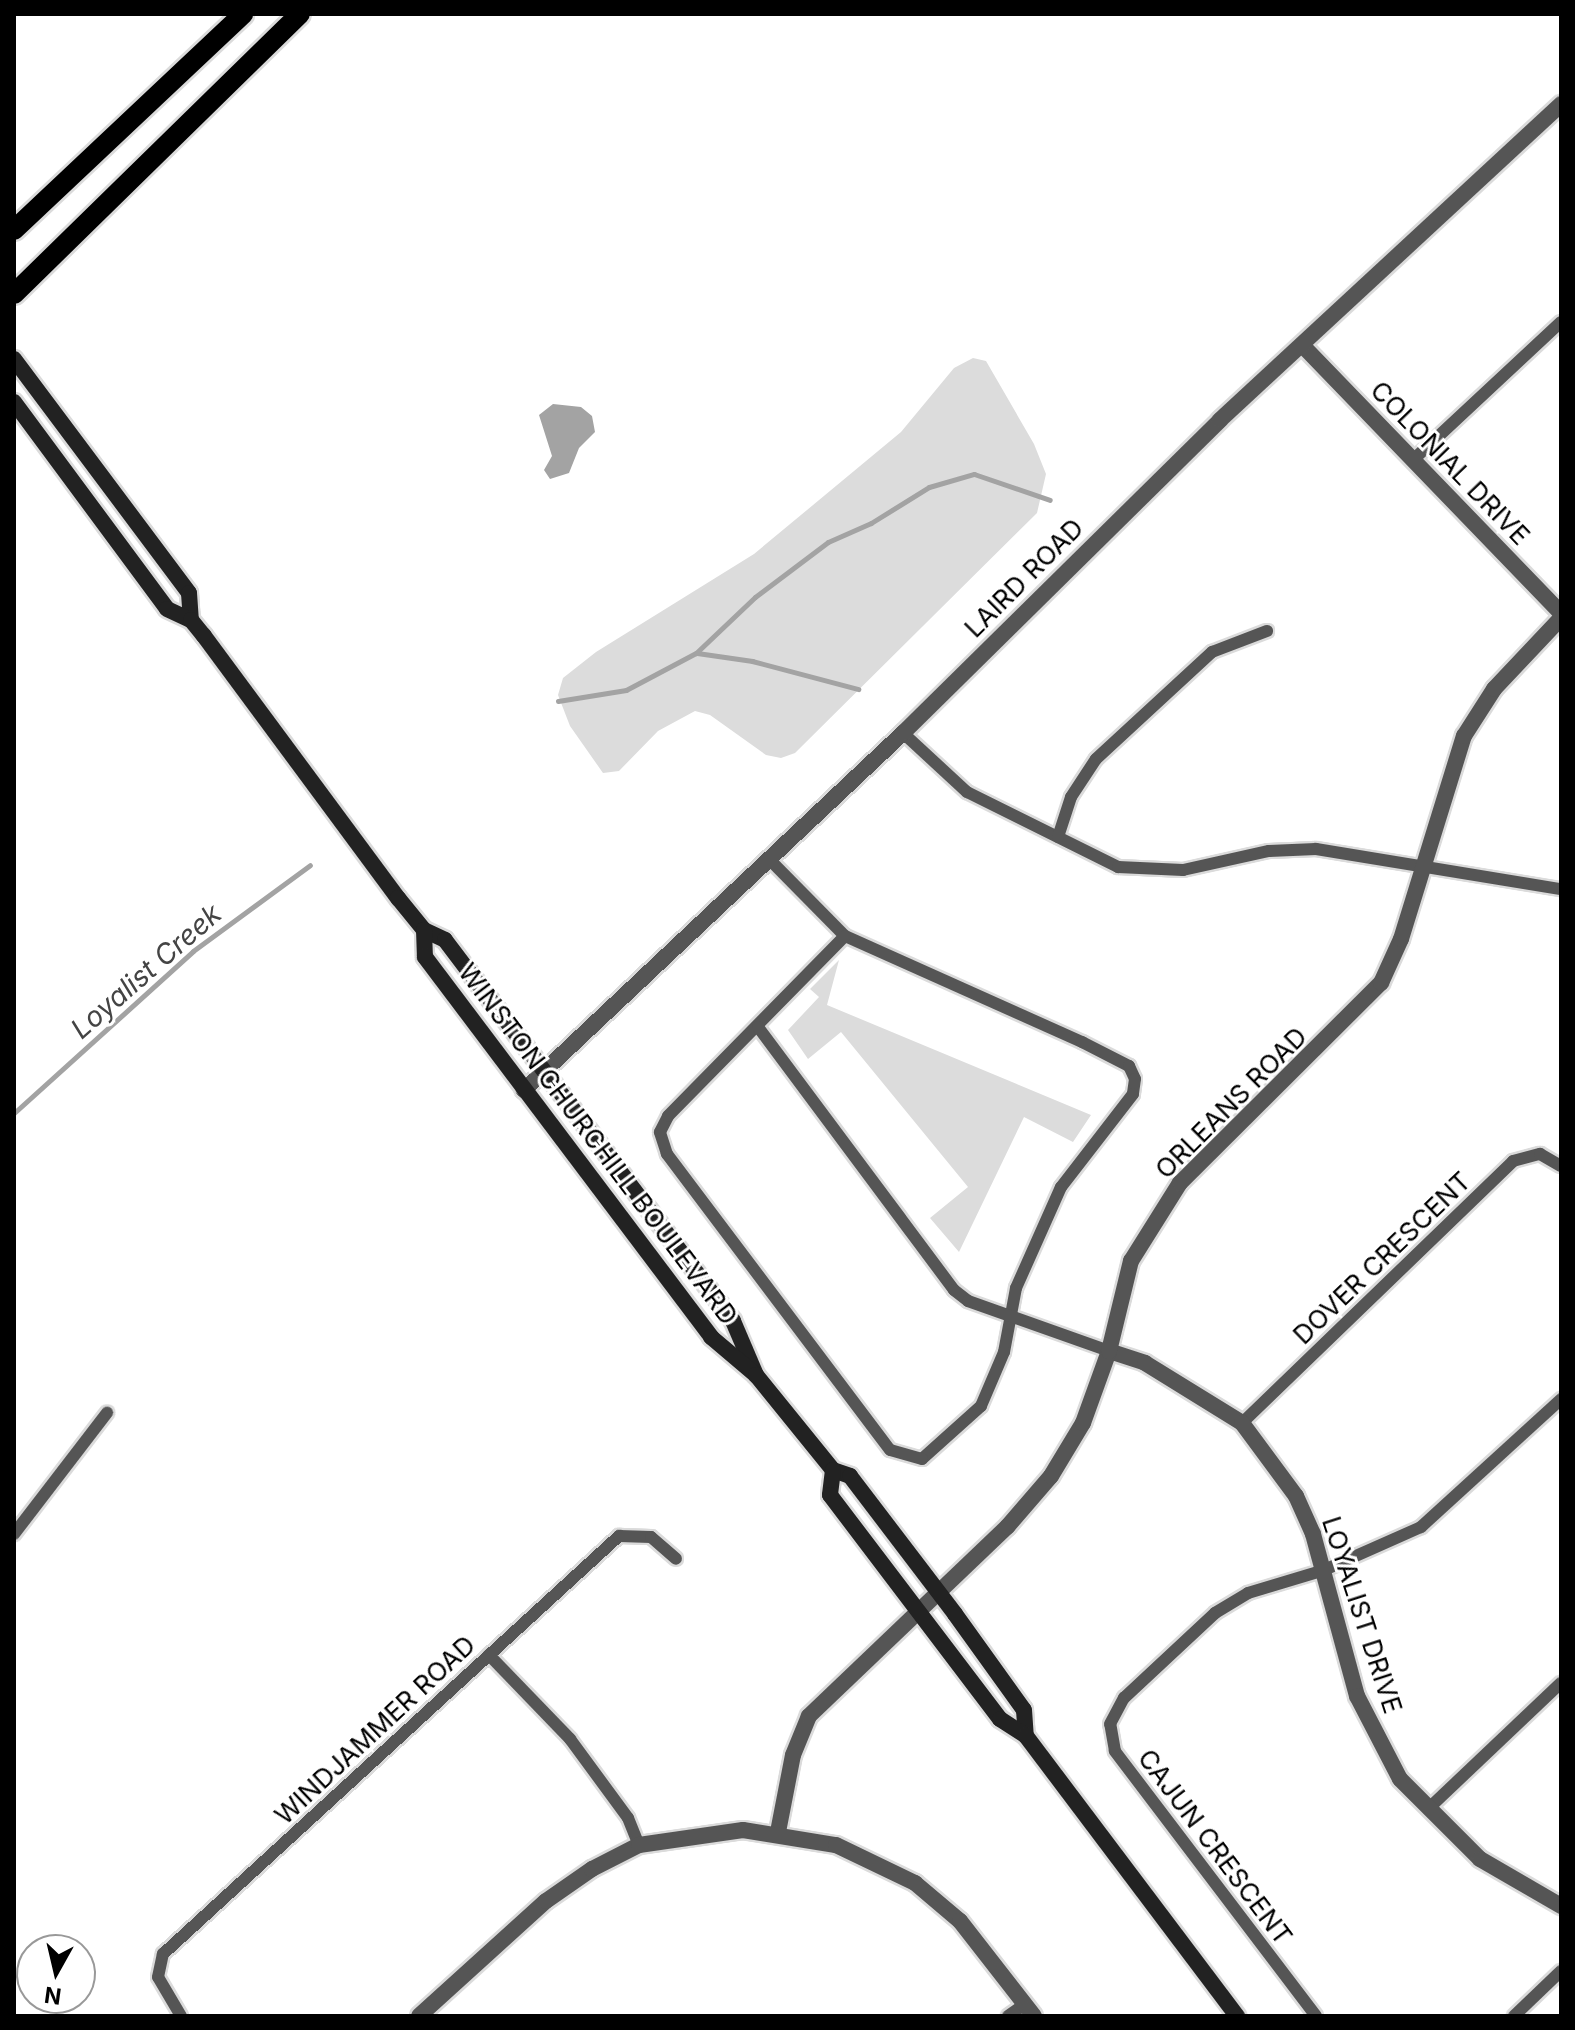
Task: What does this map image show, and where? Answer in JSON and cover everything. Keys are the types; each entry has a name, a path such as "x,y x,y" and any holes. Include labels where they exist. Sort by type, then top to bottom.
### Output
{"main road":[{"path":"14,230 243,14"},
{"path":"14,294 300,14"},
{"name":"WINSTON CHURCHILL BOULEVARD","path":"14,359 189,593 191,620"},
{"name":"WINSTON CHURCHILL BOULEVARD","path":"14,402 167,609 191,620 424,930 445,940 733,1321 756,1375"},
{"name":"WINSTON CHURCHILL BOULEVARD","path":"424,930 425,957 711,1337 756,1375 833,1470 850,1476 938,1592 1024,1710 1026,1736"},
{"name":"WINSTON CHURCHILL BOULEVARD","path":"833,1470 830,1495 1000,1719 1026,1736 1237,2016"}],"street":[{"name":"LAIRD ROAD","path":"524,1090 903,733 1220,420 1304,347 1561,104"},
{"path":"1414,459 1559,327"},
{"name":"COLONIAL DRIVE","path":"1304,347 1561,616"},
{"name":"ORLEANS ROAD","path":"778,1832 793,1755 809,1716 1007,1527 1051,1476 1083,1423 1109,1351 1131,1261 1180,1183 1381,983 1401,939 1420,865 1464,736 1494,689 1561,616"},
{"path":"1058,837 1071,797 1096,759 1212,652 1267,631"},
{"path":"903,733 967,792 1118,867 1148,872 1209,868 1269,851 1316,849 1561,889"},
{"path":"770,860 845,936 1082,1042 1133,1072 1133,1094 1061,1187 1016,1288 1004,1352 981,1406 922,1459 890,1450 667,1154 660,1132 668,1116 845,936"},
{"path":"758,1027 954,1290 968,1301 1109,1351"},
{"name":"DOVER CRESCENT","path":"1242,1423 1513,1161 1540,1154 1561,1166"},
{"name":"LOYALIST DRIVE","path":"1109,1351 1145,1363 1242,1423 1296,1496 1324,1570 1357,1696 1400,1779 1480,1859 1561,1906"},
{"path":"1324,1570 1421,1527 1561,1399"},
{"path":"14,1534 107,1413"},
{"name":"WINDJAMMER ROAD","path":"181,2016 158,1977 163,1954 619,1536 651,1537 676,1559"},
{"name":"CAJUN CRESCENT","path":"1316,2016 1115,1751 1110,1724 1124,1698 1215,1613 1248,1593 1324,1570"},
{"path":"489,1655 570,1739 628,1818 639,1845"},
{"path":"1428,1809 1561,1683"},
{"path":"419,2016 546,1901 639,1845 708,1831 778,1832 863,1855 915,1883 960,1921 1030,2010 1008,2016"},
{"path":"1514,2016 1561,1971"}],"shaded area":[{"path":"973,358 986,361 1034,444 1046,474 1037,513 795,753 781,758 766,755 710,715 695,711 658,731 619,771 603,773 570,726 558,695 563,678 596,652 754,554 901,432 954,368"},
{"path":"553,404 581,407 592,416 595,432 579,448 569,473 550,479 544,470 552,456 539,415"},
{"path":"839,960 827,1005 1091,1115 1073,1142 1024,1117 959,1252 930,1218 968,1187 841,1032 808,1059 788,1030 819,997 810,989"}],"waterway":[{"path":"558,701 626,690 696,653 755,597 828,542 871,523 929,487 974,474 1050,500"},
{"path":"697,653 752,661 858,689"},
{"name":"Loyalist Creek","path":"14,1113 193,951 310,865"}]}
